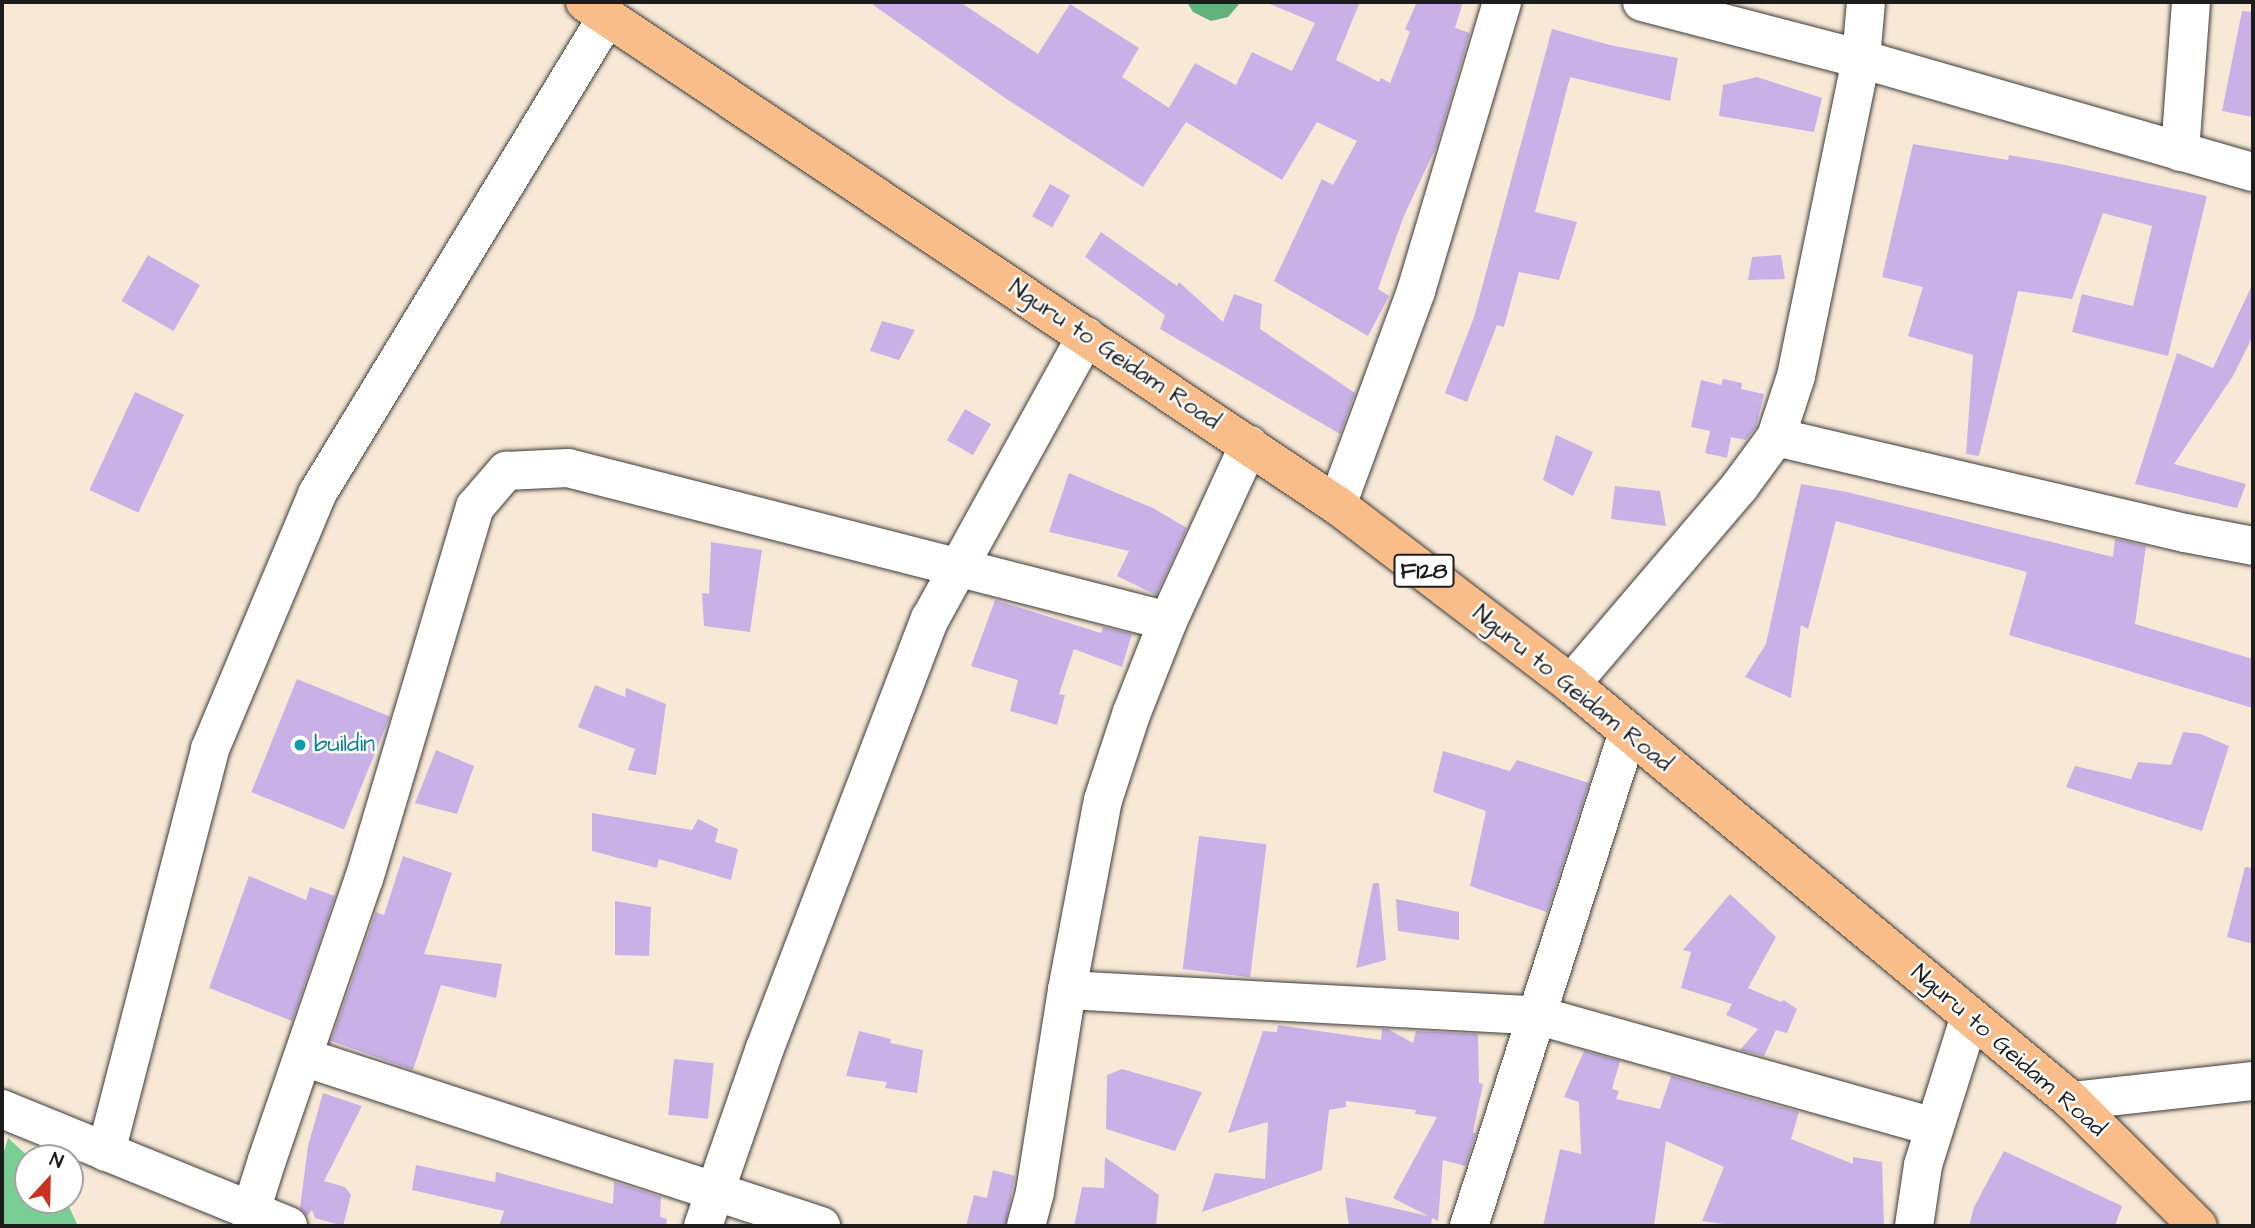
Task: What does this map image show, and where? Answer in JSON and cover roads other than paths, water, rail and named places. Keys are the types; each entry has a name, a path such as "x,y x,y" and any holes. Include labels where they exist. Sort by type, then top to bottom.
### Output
{"main road":[{"name":"Nguru to Geidam Road","path":"596,9 1337,505 1571,684 2072,1101 2185,1221"}],"street":[{"path":"1337,505 1416,291 1502,2"},
{"path":"1642,2 1861,59 2253,172"},
{"path":"1571,684 1740,486 1776,437 1796,376 1861,59 1866,2"},
{"path":"2180,152 2191,2"},
{"path":"106,1152 210,749 317,494 596,9"},
{"path":"709,1209 765,1048 930,619 1086,336"},
{"path":"1776,437 2185,533 2253,546"},
{"path":"1026,1226 1035,1192 1067,990 1103,800 1132,712 1168,621 1248,445"},
{"path":"251,1219 364,879 475,507 506,471 568,468 957,570 1168,621"},
{"path":"1469,1226 1628,732"},
{"path":"1067,990 1536,1015 1935,1127"},
{"path":"1914,1226 1923,1165 1970,1016"},
{"path":"303,1057 709,1209 821,1226"},
{"path":"2072,1101 2253,1081"},
{"path":"2,1109 106,1152 251,1219 288,1226"}],"place":[{"name":"buildin","path":"300,745"}]}
